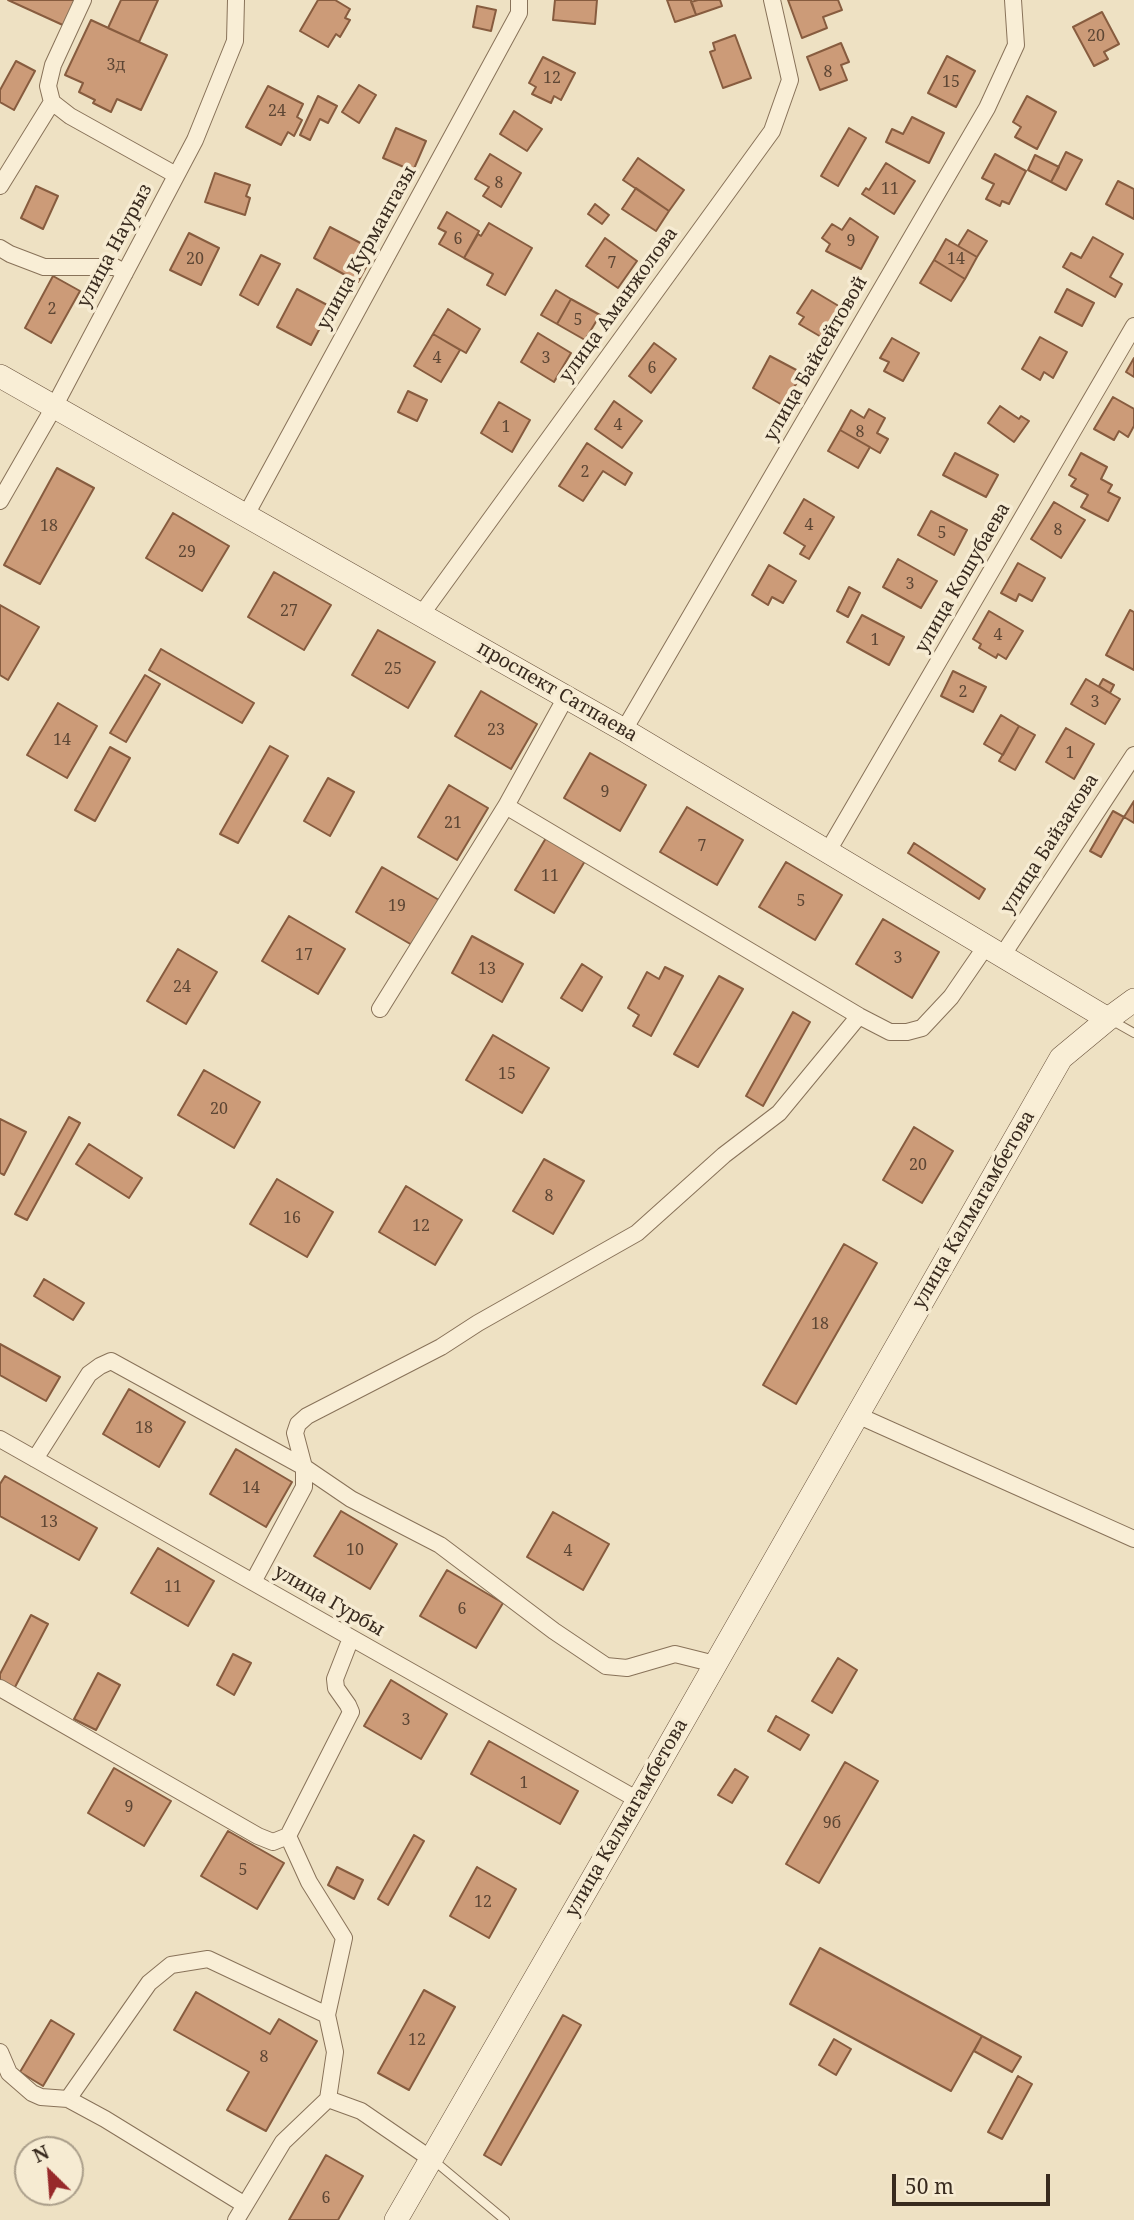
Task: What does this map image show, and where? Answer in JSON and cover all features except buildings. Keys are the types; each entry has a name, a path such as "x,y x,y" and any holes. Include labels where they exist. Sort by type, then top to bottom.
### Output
{"street":[{"path":"83,0 53,65 48,86 52,102 70,116 176,176"},
{"name":"улица Наурыз","path":"0,500 54,407 195,140 235,41 236,0"},
{"name":"улица Курмангазы","path":"246,515 519,13 519,0"},
{"name":"улица Аманжолова","path":"421,615 772,131 790,80 772,0"},
{"name":"улица Байсейтовой","path":"624,730 987,108 1016,45 1013,0"},
{"path":"0,186 52,102"},
{"path":"0,248 44,267 115,267 125,273"},
{"name":"улица Кошубаева","path":"828,851 1134,326"},
{"name":"проспект Сатпаева","path":"0,376 624,730 1108,1019"},
{"path":"380,1009 506,806 566,698"},
{"name":"улица Байзакова","path":"506,806 859,1016 890,1032 907,1032 922,1028 994,951 1134,755"},
{"name":"улица Калмагамбетова","path":"396,2220 1060,1058 1134,1000"},
{"path":"253,1582 304,1487 304,1467 295,1433 307,1416 441,1347 478,1323 637,1233 724,1155 779,1113 859,1016"},
{"path":"35,1459 89,1374 111,1361 304,1467 351,1499 440,1545 554,1631 606,1666 627,1668 675,1654 715,1664"},
{"path":"857,1415 1134,1539"},
{"name":"улица Гурбы","path":"0,1439 638,1800"},
{"path":"0,1688 258,1836 273,1842 288,1836 351,1712 336,1688 335,1679 351,1638"},
{"path":"236,2220 283,2142 328,2099 335,2052 327,2015 344,1938 309,1882 288,1836"},
{"path":"68,2099 149,1983 171,1965 208,1959 327,2015"},
{"path":"0,2052 9,2073 32,2093 41,2097 68,2099 245,2205"},
{"path":"328,2099 361,2111 431,2159"}],"lane":[{"path":"1108,1019 1134,1033"},
{"path":"431,2159 505,2220"}]}
